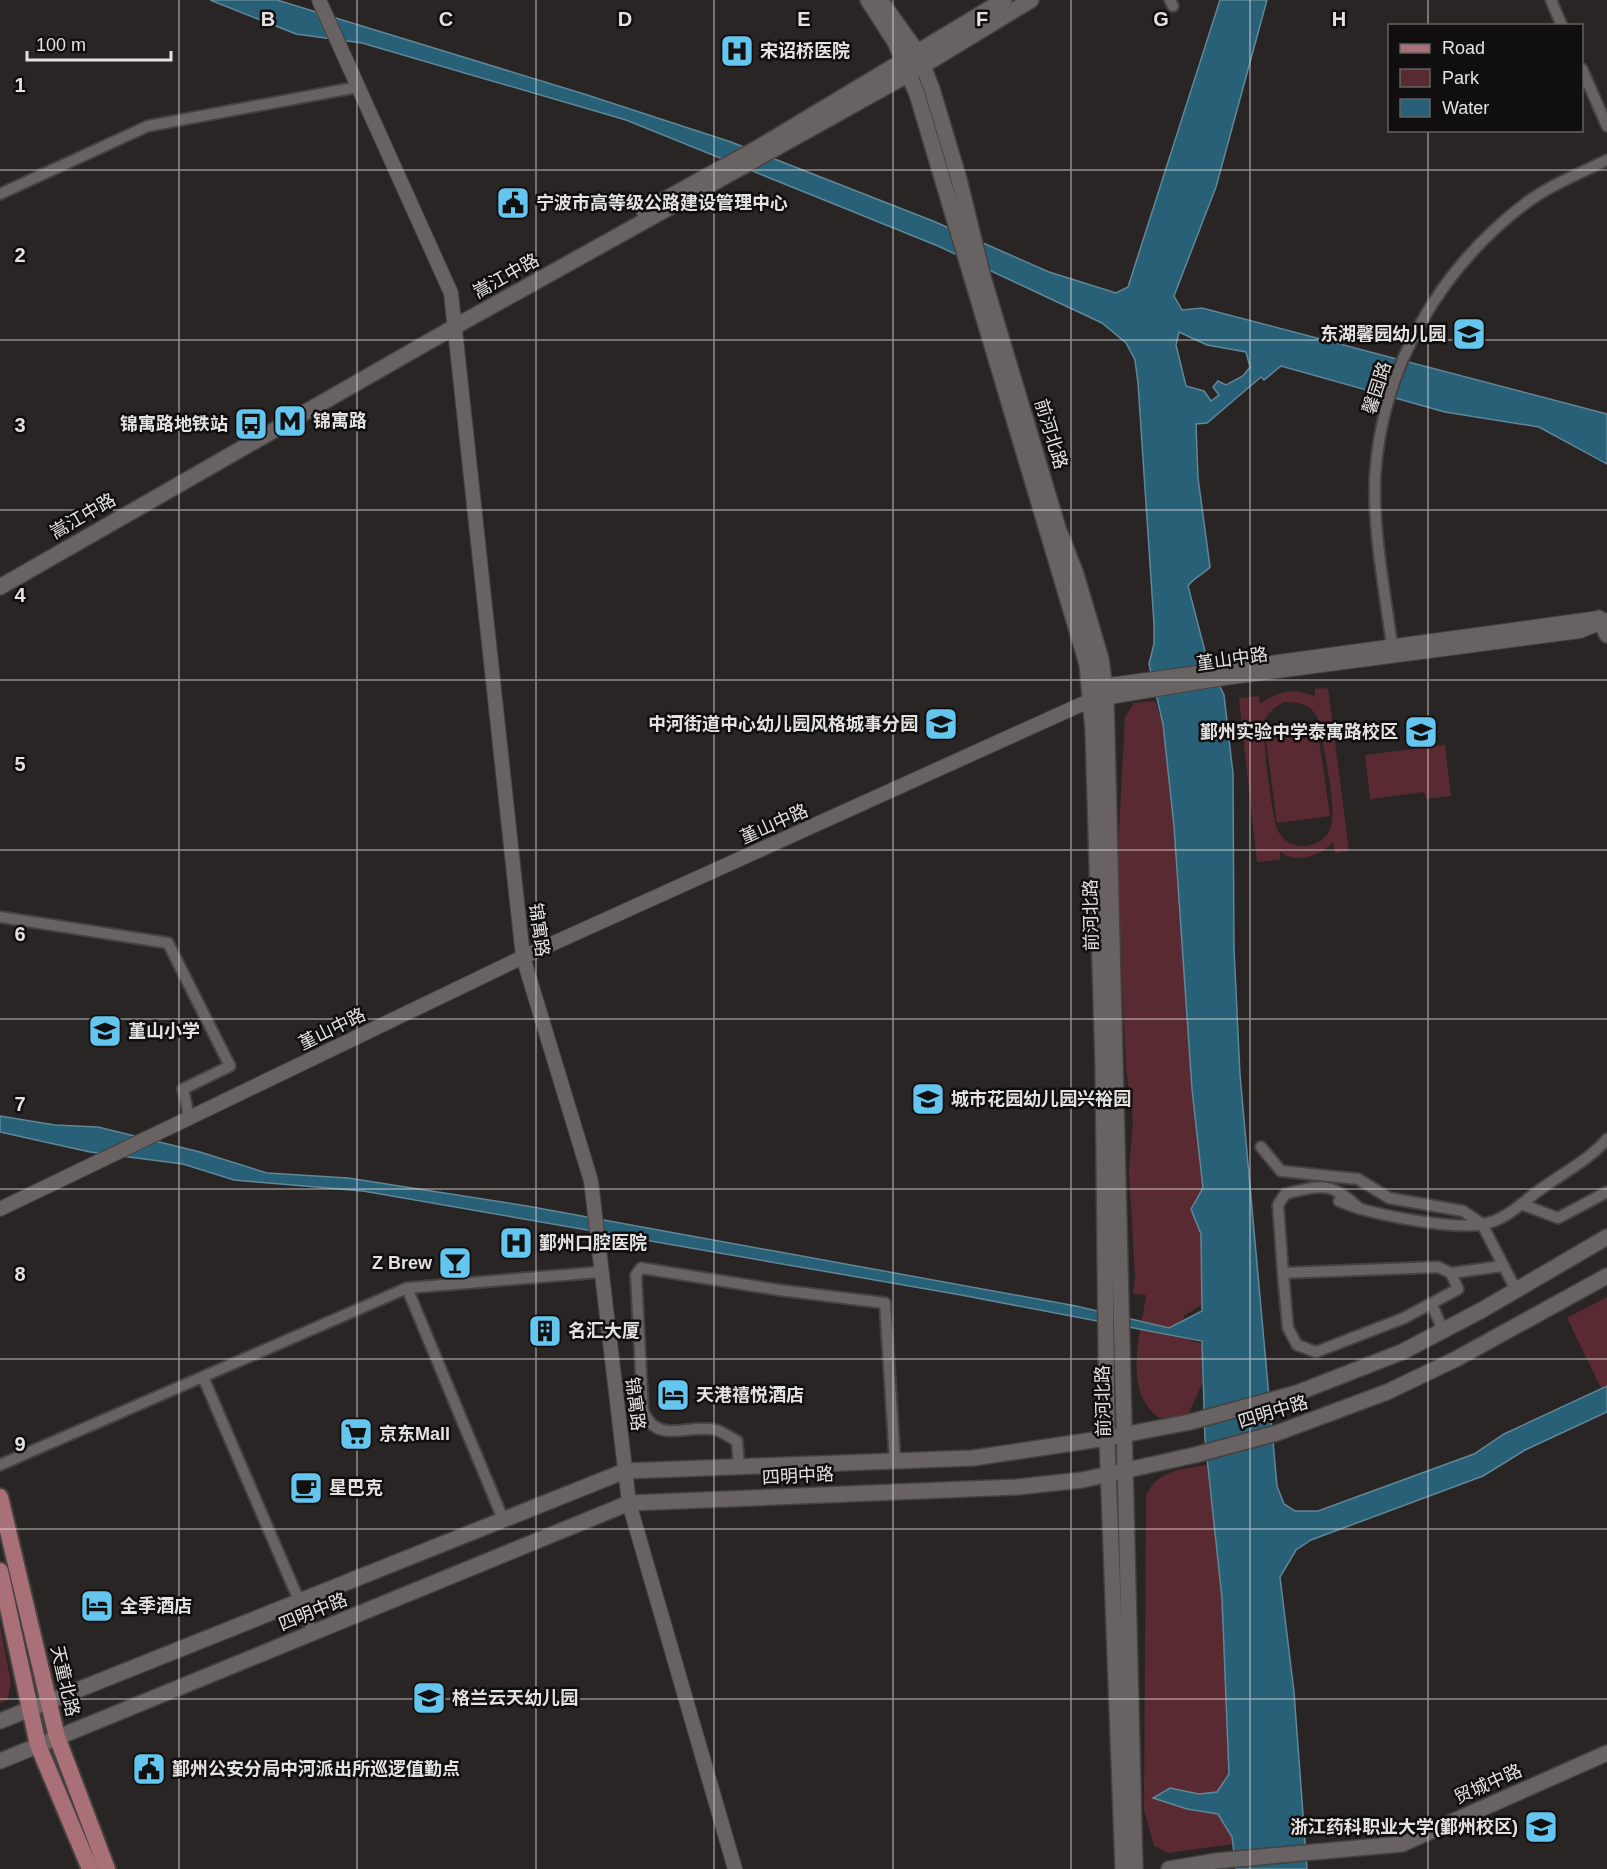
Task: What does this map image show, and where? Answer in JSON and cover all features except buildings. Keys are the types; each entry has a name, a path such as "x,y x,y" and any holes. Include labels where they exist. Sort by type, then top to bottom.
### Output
{"main road":[{"name":"前河北路","path":"868,0 895,42 906,67 958,206 1087,664 1098,693 1103,1064 1113,1283 1121,1346 1136,1869"},
{"name":"前河北路","path":"880,0 920,59 959,179 958,206"},
{"name":"嵩江中路","path":"920,59 1004,0"},
{"name":"嵩江中路","path":"0,575 703,184 920,59 1031,0"},
{"name":"嵩江中路","path":"0,587 455,322"},
{"name":"四明中路","path":"0,1721 625,1471 973,1458 1123,1435 1190,1422 1273,1400 1345,1376 1443,1330 1607,1237"},
{"name":"四明中路","path":"0,1761 629,1503 1017,1487 1082,1480 1195,1455 1277,1433 1387,1392 1456,1359 1607,1276"},
{"name":"前河北路","path":"1113,1283 1106,1351 1107,1438 1123,1869"},
{"name":"天童北路","path":"0,1497 57,1737 107,1869"},
{"path":"0,1572 38,1745 90,1869"},
{"name":"贸城中路","path":"1169,1869 1216,1861 1402,1844 1607,1753"}],"street":[{"name":"锦寓路","path":"319,0 451,293 523,957 591,1181 629,1503 735,1869"},
{"path":"1551,0 1561,24"},
{"path":"1583,73 1607,126"},
{"path":"0,194 148,126 357,87"},
{"name":"馨园路","path":"1392,646 1379,538 1375,478 1388,402 1407,350 1443,286 1486,236 1528,201 1607,160"},
{"name":"堇山中路","path":"1223,673 1580,631 1604,623"},
{"name":"堇山中路","path":"0,1209 523,957 1098,693 1392,646 1604,623"},
{"path":"0,917 168,943 230,1066 183,1089 189,1118"},
{"path":"1339,1200 1360,1209 1446,1224 1482,1224 1504,1218 1596,1152 1607,1139"},
{"path":"1261,1147 1281,1171 1358,1179 1389,1198 1463,1211 1482,1224 1516,1290"},
{"path":"1360,1209 1342,1192 1317,1186 1285,1194 1278,1205 1288,1328 1297,1345 1316,1352 1432,1305 1458,1289 1452,1273"},
{"path":"1521,1204 1557,1218 1607,1192"},
{"path":"1283,1273 1438,1267 1452,1273 1503,1266"},
{"path":"739,1467 737,1441 715,1430 661,1430 648,1424 643,1411 636,1275 641,1268 885,1303 895,1461"},
{"path":"0,1465 407,1288 600,1272"},
{"path":"407,1288 503,1519"},
{"path":"1432,1305 1443,1330"},
{"path":"203,1377 313,1633"}],"green space":[{"path":"1328,688 1349,851 1335,853 1333,842 1315,855 1300,858 1280,851 1280,860 1257,862 1239,698 1259,696 1260,704 1273,696 1294,691 1315,697 1315,689","holes":["1284,702 1307,706 1318,718 1330,787 1332,821 1329,830 1324,838 1308,846 1291,843 1284,839 1278,831 1268,776 1264,741 1265,721 1275,707"]},
{"path":"1155,701 1163,724 1174,826 1192,1089 1203,1189 1191,1209 1201,1234 1202,1304 1184,1316 1185,1339 1202,1344 1202,1384 1188,1414 1161,1419 1149,1408 1141,1394 1137,1378 1138,1345 1146,1295 1133,1294 1135,1277 1129,1171 1133,1120 1126,1068 1117,868 1125,717 1134,703"},
{"path":"1317,726 1330,816 1277,823 1265,733"},
{"path":"1445,745 1451,796 1426,799 1424,792 1370,799 1365,755"},
{"path":"1607,1297 1607,1391 1603,1392 1567,1318"},
{"path":"1207,1465 1222,1598 1229,1774 1217,1792 1199,1794 1170,1788 1187,1809 1218,1814 1232,1837 1233,1844 1168,1853 1154,1846 1144,1810 1146,1496 1157,1481 1171,1472"},
{"path":"0,1625 11,1683 7,1701 0,1703"}],"water":[{"path":"210,0 277,0 584,94 731,142 933,221 1049,272 1116,293 1128,287 1220,0 1267,0 1216,187 1174,296 1182,310 1202,308 1607,414 1607,464 1539,427 1445,412 1281,366 1264,380 1261,377 1207,423 1196,424 1198,478 1210,567 1188,586 1207,659 1224,695 1233,774 1234,949 1240,1075 1277,1486 1284,1504 1295,1511 1318,1511 1474,1454 1504,1434 1607,1386 1607,1412 1525,1450 1483,1476 1311,1540 1296,1550 1280,1577 1294,1692 1307,1869 1236,1869 1232,1837 1218,1814 1187,1809 1153,1798 1170,1788 1199,1794 1217,1792 1229,1774 1222,1598 1205,1439 1202,1341 961,1295 363,1191 234,1180 183,1164 90,1152 0,1132 0,1116 55,1125 98,1127 200,1152 267,1173 348,1178 527,1206 1076,1306 1169,1328 1202,1311 1201,1234 1191,1209 1203,1188 1192,1089 1174,826 1163,724 1149,664 1154,644 1154,624 1138,383 1135,360 1126,343 1102,323 938,246 626,120 362,43 296,34","holes":["1179,332 1207,345 1246,352 1250,367 1243,376 1226,385 1218,381 1213,387 1219,395 1211,401 1204,391 1186,386 1176,345"]}],"place":[{"name":"宋诏桥医院","path":"737,51"},
{"name":"宁波市高等级公路建设管理中心","path":"513,203"},
{"name":"东湖馨园幼儿园","path":"1469,334"},
{"name":"锦寓路","path":"290,421"},
{"name":"锦寓路地铁站","path":"251,424"},
{"name":"中河街道中心幼儿园风格城事分园","path":"941,724"},
{"name":"鄞州实验中学泰寓路校区","path":"1421,732"},
{"name":"堇山小学","path":"105,1031"},
{"name":"城市花园幼儿园兴裕园","path":"928,1099"},
{"name":"鄞州口腔医院","path":"516,1243"},
{"name":"Z Brew","path":"455,1263"},
{"name":"名汇大厦","path":"545,1331"},
{"name":"天港禧悦酒店","path":"673,1395"},
{"name":"京东Mall","path":"356,1434"},
{"name":"星巴克","path":"306,1488"},
{"name":"全季酒店","path":"97,1606"},
{"name":"格兰云天幼儿园","path":"429,1698"},
{"name":"鄞州公安分局中河派出所巡逻值勤点","path":"149,1769"},
{"name":"浙江药科职业大学(鄞州校区)","path":"1541,1827"}]}
